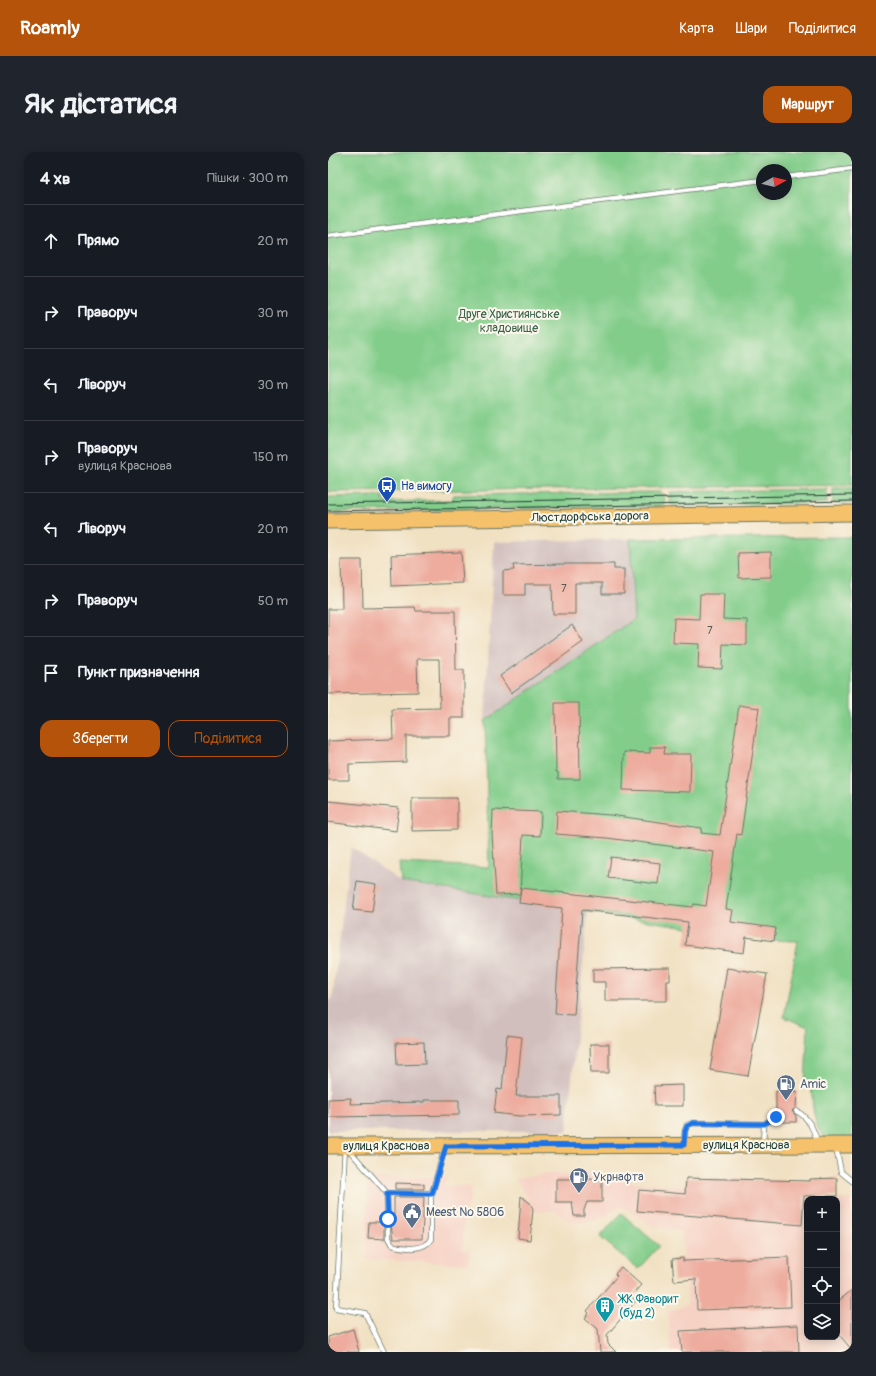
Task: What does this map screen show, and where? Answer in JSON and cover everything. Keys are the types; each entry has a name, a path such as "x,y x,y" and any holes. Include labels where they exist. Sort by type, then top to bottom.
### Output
{"main road":[{"name":"Люстдорфська дорога","path":"328,521 852,513"},
{"name":"вулиця Краснова","path":"328,1146 852,1145"}],"lane":[{"path":"792,176 852,169"},
{"path":"328,236 756,181"},
{"path":"796,1112 805,1117 814,1131 818,1145"},
{"path":"684,1145 687,1126 693,1123 764,1124 776,1117"},
{"path":"762,1145 764,1124"},
{"path":"835,1145 841,1172 852,1181"},
{"path":"345,1146 387,1193 388,1238 392,1245 399,1248 420,1248 428,1245 431,1239 432,1194 446,1146"},
{"path":"345,1146 335,1307 365,1313 384,1352"},
{"path":"387,1193 432,1194"}],"shaded area":[{"path":"630,539 634,619 485,721 494,542"},
{"path":"351,847 401,882 588,911 567,1131 328,1131 328,1000 332,1000"},
{"path":"547,1174 625,1174 633,1182 804,1196 804,1340 840,1340 840,1199 852,1200 852,1352 671,1352 668,1312 688,1304 681,1231 653,1227 622,1206 595,1221 587,1222 571,1223 556,1211 536,1212 516,1179"},
{"path":"448,1177 443,1186 472,1186 470,1201 465,1212 462,1249 470,1250 469,1264 366,1259 368,1183 366,1178"}],"green space":[{"name":"Друге Християнське кладовище","path":"328,152 852,152 852,485 328,492"},
{"path":"833,488 852,488 852,503 833,503"},
{"path":"827,489 827,503 673,506 669,502 670,492"},
{"path":"659,492 665,496 664,506 328,512 328,497 383,496 384,502 453,500 453,495"},
{"path":"852,537 852,1141 836,1142 828,1139 818,1126 813,1109 811,1083 805,1083 808,1027 784,1017 798,941 769,940 401,882 399,863 489,867 485,721 634,619 630,539"},
{"path":"621,1213 659,1246 638,1269 600,1237"}],"building":[{"path":"461,552 463,583 392,586 391,555"},
{"path":"771,552 771,577 739,578 738,553"},
{"path":"341,560 362,560 363,608 415,607 416,611 455,611 456,670 464,670 464,718 450,718 450,736 406,736 406,762 349,764 349,780 328,780 328,741 393,739 392,709 440,708 439,659 417,659 418,692 328,694 328,609 342,609"},
{"path":"614,564 614,569 624,569 624,594 602,594 602,583 575,583 575,614 553,614 552,584 525,584 525,595 503,595 503,571 514,570 513,565"},
{"path":"700,594 724,594 723,619 747,620 747,645 723,644 722,669 698,668 699,644 673,643 674,618 699,619"},
{"path":"572,625 583,642 511,693 500,676"},
{"path":"555,703 579,703 580,779 558,779 558,772 556,772"},
{"path":"739,705 759,708 741,835 737,834 726,909 733,910 731,922 776,928 774,941 746,937 744,953 685,945 688,922 582,910 574,1015 555,1014 562,908 519,903 521,888 693,907 694,904 706,906 714,852 607,838 556,834 557,811 610,815 702,828 701,833 720,835"},
{"path":"650,747 665,747 664,754 691,754 690,792 623,790 624,752 650,753"},
{"path":"412,798 457,798 457,830 412,831"},
{"path":"328,801 399,808 396,831 328,822"},
{"path":"493,810 541,812 540,836 523,835 520,894 496,895 492,834"},
{"path":"611,857 660,863 658,884 608,878"},
{"path":"357,881 376,884 372,912 353,910"},
{"path":"670,968 670,981 667,981 667,1001 605,1001 605,982 593,982 593,969"},
{"path":"727,968 767,974 748,1076 710,1070"},
{"path":"507,1035 522,1037 516,1096 561,1096 561,1115 519,1116 494,1113 497,1089 502,1090"},
{"path":"424,1042 425,1064 397,1065 396,1043"},
{"path":"590,1044 609,1044 609,1073 591,1073"},
{"path":"683,1085 683,1106 655,1106 654,1086"},
{"name":"Amic","path":"776,1091 797,1091 796,1107 792,1111 796,1116 796,1122 776,1122 780,1117 776,1113"},
{"path":"351,1098 350,1104 424,1102 424,1100 459,1100 459,1115 328,1117 328,1099"},
{"path":"686,1178 810,1181 810,1179 837,1178 837,1196 804,1196 802,1225 637,1211 639,1190 685,1194"},
{"name":"Укрнафта","path":"556,1179 602,1179 602,1202 587,1202 584,1210 584,1216 574,1216 572,1202 556,1202"},
{"path":"395,1183 424,1184 424,1189 395,1189"},
{"path":"521,1196 530,1203 533,1209 530,1240 518,1238"},
{"path":"394,1197 424,1197 422,1239 393,1239 391,1223 394,1223"},
{"path":"369,1222 384,1222 384,1239 368,1238"},
{"path":"789,1257 791,1307 697,1310 696,1279 674,1281 672,1259 683,1258 683,1261"},
{"name":"ЖК Фаворит (буд 2)","path":"621,1267 641,1285 631,1296 636,1301 607,1335 608,1344 616,1352 600,1352 598,1329 585,1318 589,1313 587,1311 617,1276 615,1274"},
{"path":"852,1290 852,1350 840,1336 840,1300"},
{"path":"798,1325 799,1352 682,1352 680,1331"},
{"path":"353,1329 359,1352 328,1352 328,1337"}],"tram line":[{"path":"328,504 852,495"},
{"path":"328,511 852,501"}],"place":[{"name":"На вимогу","path":"387,503"},
{"name":"Amic","path":"786,1101"},
{"name":"Укрнафта","path":"579,1194"},
{"name":"Meest № 5806","path":"412,1229"},
{"name":"ЖК Фаворит (буд 2)","path":"605,1323"}],"route":[{"path":"388,1219 387,1193 432,1194 446,1146 684,1145 687,1126 693,1123 764,1124 776,1117"}]}
